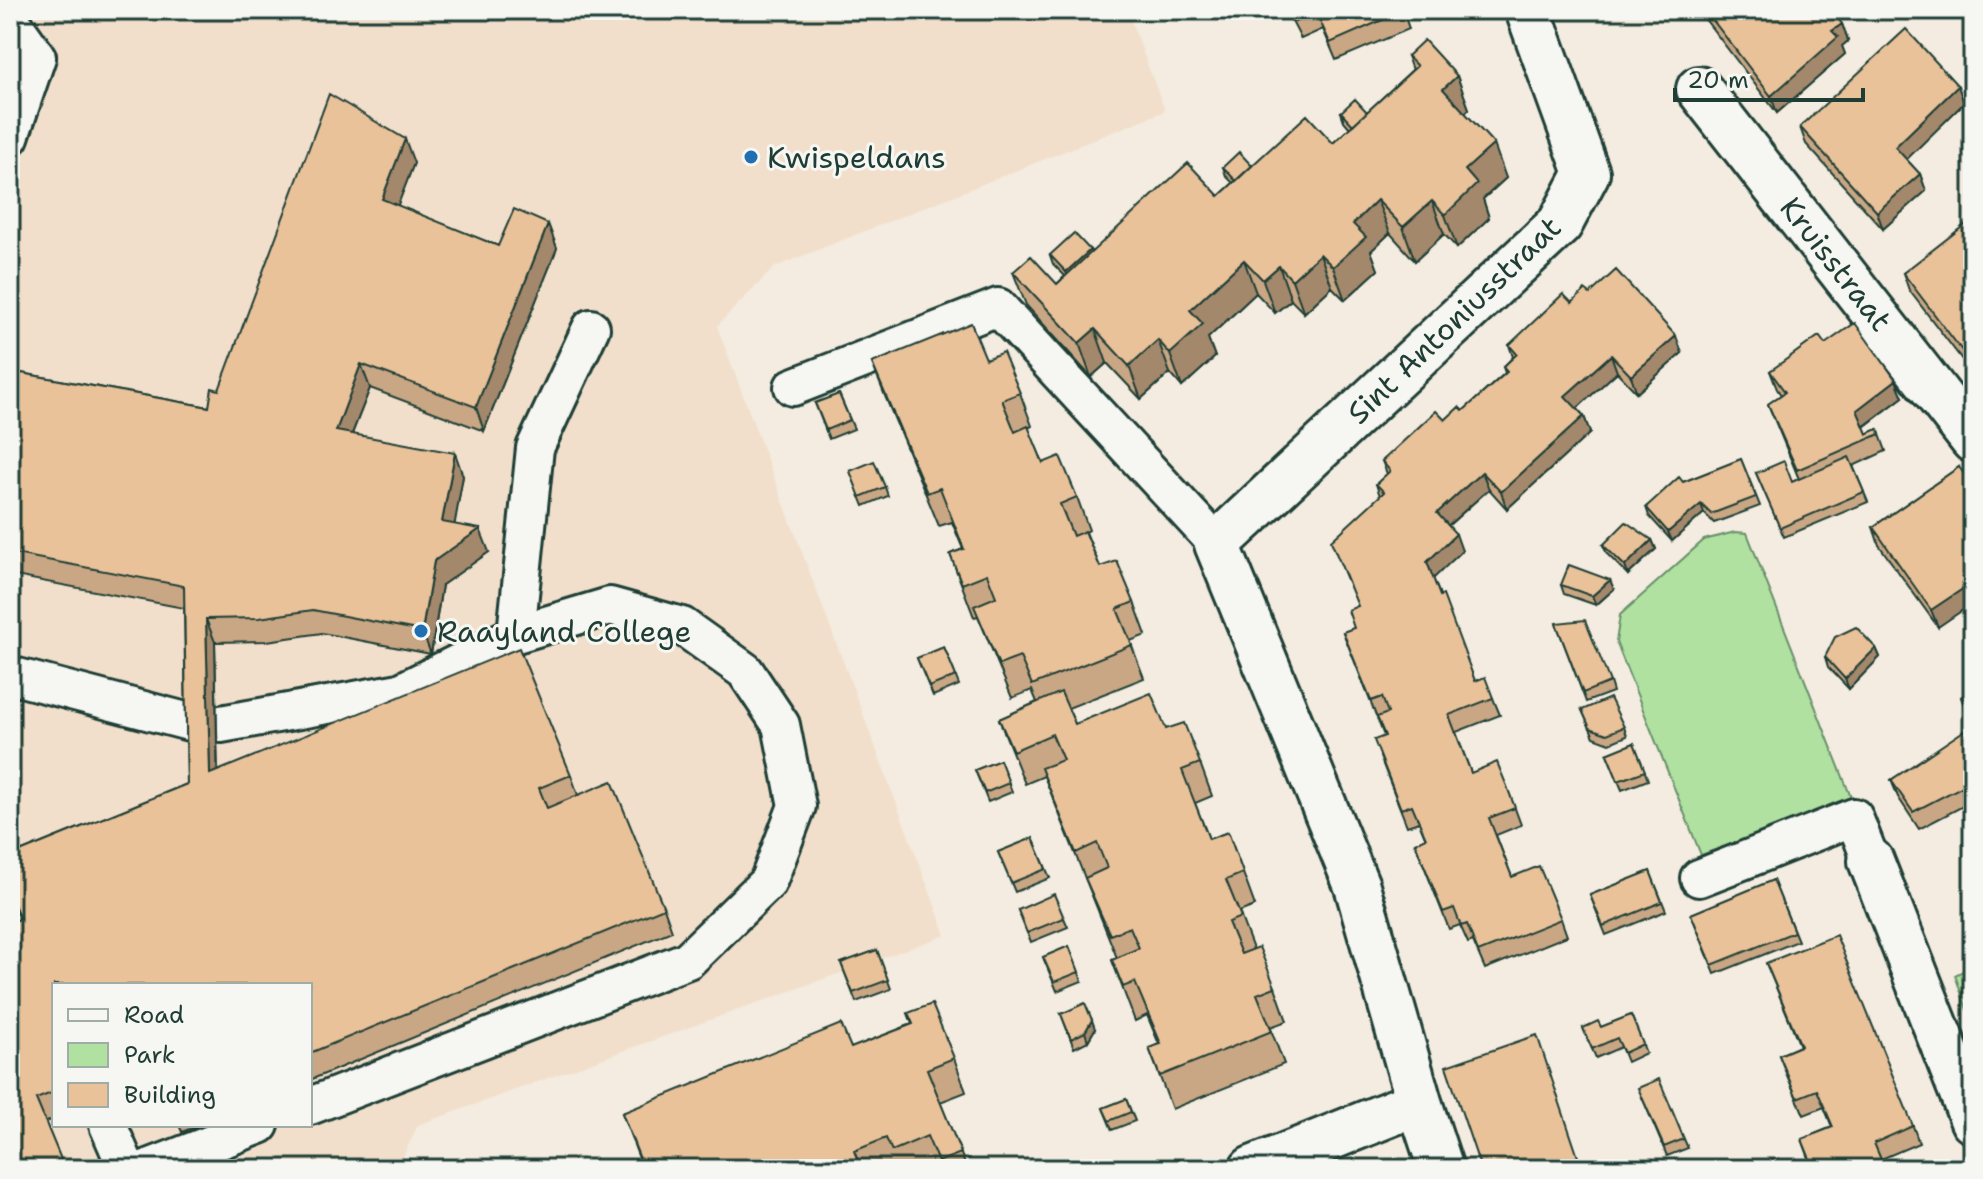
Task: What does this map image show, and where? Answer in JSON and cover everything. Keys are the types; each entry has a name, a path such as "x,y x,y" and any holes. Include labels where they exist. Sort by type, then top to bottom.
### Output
{"street":[{"name":"Sint Antoniusstraat","path":"1217,544 1560,224 1587,173 1528,10"},
{"name":"Kruisstraat","path":"1699,89 1973,440"},
{"path":"1217,544 1357,886 1441,1169"},
{"path":"1871,861 1973,1121"},
{"path":"1252,1169 1419,1102"}],"lane":[{"path":"10,19 37,57 10,137"},
{"path":"793,387 998,307 1217,544"},
{"path":"516,634 535,448 591,328"},
{"path":"10,675 207,723 400,692 516,634 610,606 682,626 745,671 781,725 797,806 768,882 688,960 312,1105"},
{"path":"1699,878 1854,817 1871,861"},
{"path":"109,1127 127,1169"},
{"path":"146,1169 255,1127"}],"shaded area":[{"name":"Raayland College","path":"10,10 1127,10 1165,111 775,267 717,326 946,935 418,1125 397,1169 10,1169"}],"green space":[{"path":"1735,532 1747,533 1852,800 1701,855 1616,642 1620,615 1704,540"},
{"path":"1973,966 1973,1027 1955,975"}],"building":[{"path":"1289,10 1403,11 1330,43 1316,12 1295,22"},
{"path":"1705,10 1831,10 1842,24 1832,31 1838,37 1771,96"},
{"path":"1906,29 1958,86 1895,147 1920,174 1877,212 1800,127"},
{"path":"1424,40 1457,76 1443,89 1494,144 1465,170 1477,184 1445,215 1432,201 1403,227 1377,200 1353,224 1366,237 1333,267 1320,254 1292,280 1279,266 1263,280 1244,260 1190,310 1203,324 1170,354 1158,340 1129,366 1095,329 1079,343 1013,272 1031,256 1057,284 1188,163 1219,196 1307,115 1333,143 1417,66 1407,56"},
{"path":"329,94 405,139 382,199 498,246 514,209 548,224 476,407 361,364 336,431 455,453 442,522 480,529 434,561 422,631 313,610 259,618 206,619 210,774 519,648 571,775 539,788 547,808 612,781 664,908 312,1052 312,983 52,983 52,1093 36,1099 65,1169 10,1169 10,923 20,919 10,894 10,856 187,784 184,586 10,553 10,371 209,407 212,388 219,390"},
{"path":"1355,99 1367,112 1353,125 1341,112"},
{"path":"1239,152 1252,166 1236,181 1223,167"},
{"path":"1966,224 1973,233 1973,365 1903,273"},
{"path":"1074,233 1090,250 1066,272 1050,255"},
{"path":"1616,270 1676,336 1631,376 1611,355 1565,396 1584,416 1501,492 1482,472 1437,513 1456,534 1427,562 1440,596 1443,595 1475,681 1485,677 1493,698 1449,715 1471,773 1497,762 1506,784 1515,808 1489,818 1512,877 1539,866 1561,919 1478,952 1467,924 1461,926 1454,908 1443,912 1415,843 1426,838 1412,805 1401,809 1374,740 1385,736 1377,717 1388,713 1382,697 1371,701 1343,632 1354,628 1348,610 1358,606 1331,541 1384,492 1376,484 1390,471 1382,461 1436,411 1445,420 1459,407 1463,411 1507,372 1503,367 1517,354 1509,345 1563,294 1572,303 1585,290 1590,294"},
{"path":"971,323 986,359 1003,352 1020,393 1002,400 1015,432 1028,426 1043,463 1060,456 1077,497 1060,504 1073,536 1085,531 1100,567 1117,561 1134,602 1117,609 1132,645 1032,685 1020,657 999,665 974,606 996,597 987,574 962,584 950,554 964,549 940,488 927,493 872,363"},
{"path":"1855,323 1896,380 1857,410 1867,434 1878,429 1880,434 1797,470 1768,404 1785,392 1770,371 1819,336 1825,344"},
{"path":"839,394 850,420 826,430 815,403"},
{"path":"1849,457 1864,492 1780,528 1756,473 1784,461 1792,482"},
{"path":"1741,459 1756,497 1711,514 1701,504 1668,532 1646,507 1679,477 1683,482"},
{"path":"874,461 885,487 860,497 850,471"},
{"path":"1959,467 1973,486 1973,582 1931,610 1873,527"},
{"path":"1626,522 1652,540 1625,566 1603,545"},
{"path":"1569,565 1610,580 1592,596 1561,585"},
{"path":"1585,620 1610,682 1583,693 1556,623"},
{"path":"1856,627 1876,648 1845,679 1825,657 1835,637"},
{"path":"944,647 956,676 929,687 917,658"},
{"path":"1973,688 1973,715 1961,697"},
{"path":"1061,692 1075,724 1151,693 1166,729 1184,723 1200,763 1182,770 1209,839 1228,832 1243,873 1226,880 1241,917 1228,922 1241,954 1259,947 1275,987 1257,994 1272,1031 1160,1076 1149,1048 1161,1044 1135,982 1123,987 1112,960 1139,948 1130,927 1110,935 1085,878 1107,868 1097,843 1076,853 1041,768 1063,760 1052,734 1013,751 999,719"},
{"path":"1610,698 1624,727 1607,734 1590,728 1582,710"},
{"path":"1973,728 1973,781 1913,812 1891,780 1965,730 1967,732"},
{"path":"1634,743 1645,771 1618,781 1607,754"},
{"path":"1000,760 1009,783 985,793 975,770"},
{"path":"1033,838 1046,869 1011,883 998,852"},
{"path":"1650,871 1662,902 1603,926 1590,895"},
{"path":"1773,880 1794,932 1712,965 1691,914"},
{"path":"1054,894 1064,918 1027,933 1018,910"},
{"path":"1836,935 1913,1126 1874,1143 1885,1169 1814,1169 1802,1139 1833,1127 1817,1090 1797,1098 1779,1055 1801,1046 1766,963"},
{"path":"1069,946 1079,972 1054,982 1043,957"},
{"path":"877,950 888,980 853,993 841,963"},
{"path":"1085,1003 1092,1020 1085,1032 1071,1039 1061,1014"},
{"path":"932,1004 954,1058 927,1069 961,1153 938,1162 927,1136 892,1151 886,1138 854,1151 861,1168 858,1169 644,1169 622,1113 841,1024 851,1048 913,1024 908,1013"},
{"path":"1631,1015 1643,1044 1624,1053 1617,1038 1592,1049 1583,1028 1598,1021 1601,1027"},
{"path":"1537,1035 1582,1169 1481,1169 1446,1066"},
{"path":"1659,1079 1684,1139 1664,1147 1638,1088"},
{"path":"1126,1099 1131,1112 1109,1121 1103,1108"}],"place":[{"name":"Kwispeldans","path":"751,157"},
{"name":"Raayland College","path":"421,631"}]}
